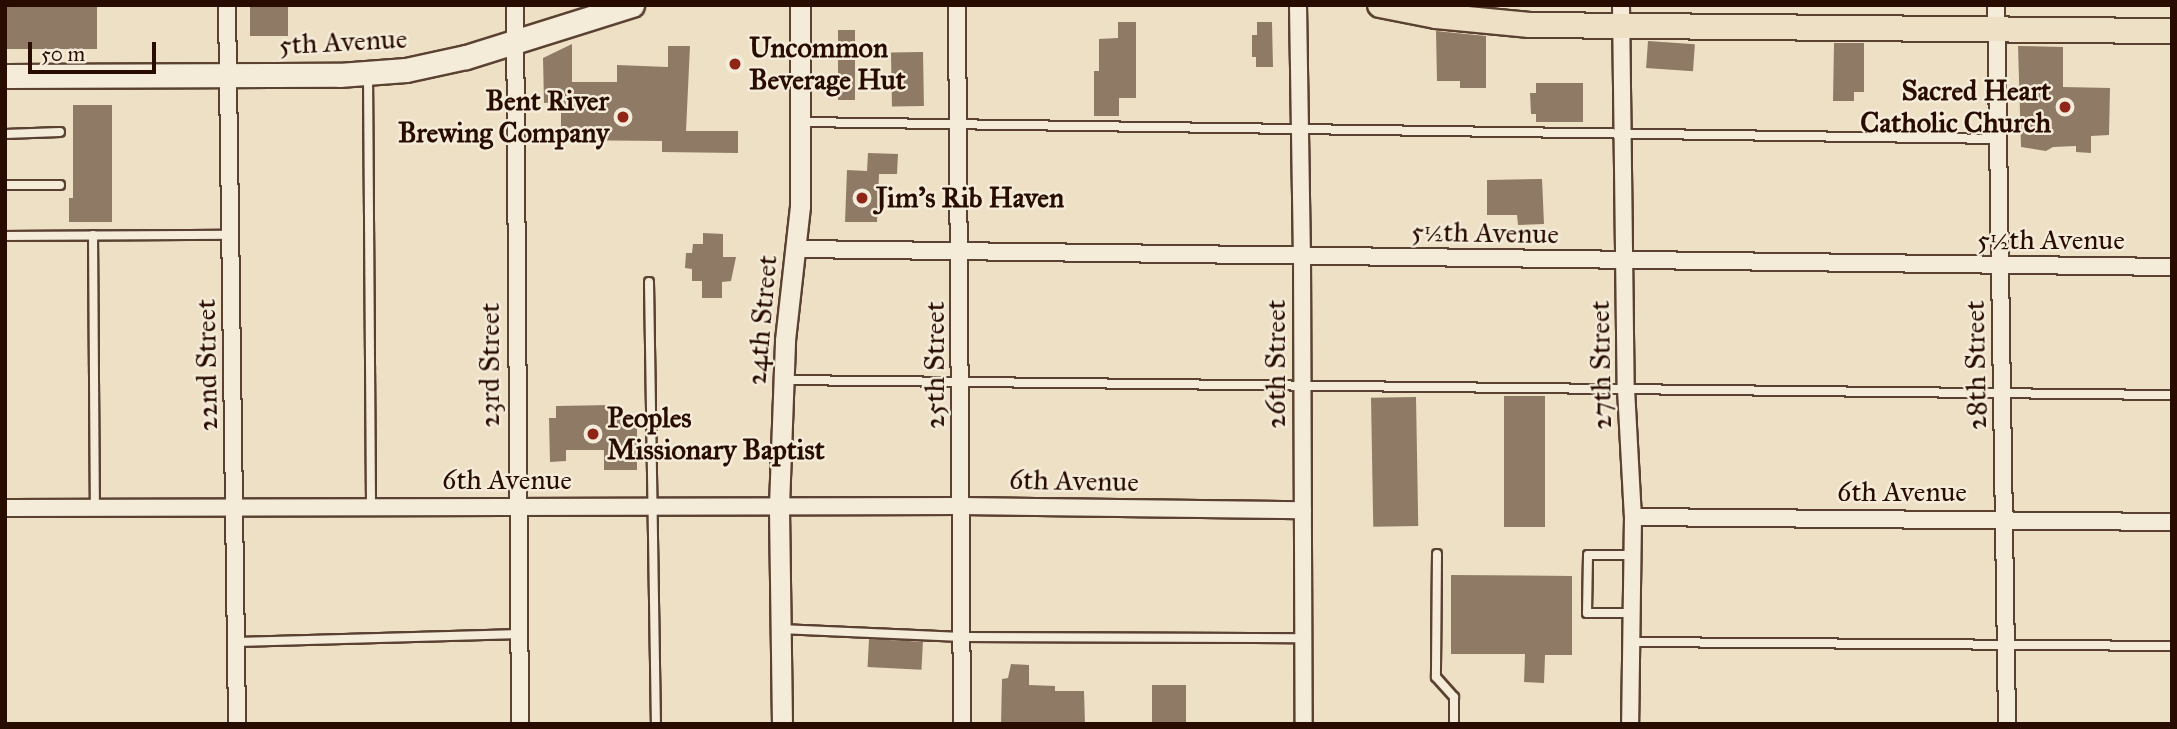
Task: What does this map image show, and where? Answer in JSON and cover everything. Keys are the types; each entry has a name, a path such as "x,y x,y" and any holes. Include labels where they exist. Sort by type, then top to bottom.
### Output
{"main road":[{"name":"5th Avenue","path":"5,76 368,74 436,65 632,5"},
{"path":"1380,5 1436,16 1520,24 1621,16 1996,17 2172,31"}],"street":[{"name":"22nd Street","path":"227,5 237,724"},
{"name":"23rd Street","path":"515,5 520,724"},
{"name":"24th Street","path":"782,724 779,506 783,380 797,249 800,5"},
{"name":"25th Street","path":"957,5 962,724"},
{"name":"26th Street","path":"1298,5 1303,256 1300,383 1304,724"},
{"name":"27th Street","path":"1621,16 1626,388 1633,517 1630,724"},
{"name":"28th Street","path":"1996,17 2007,724"},
{"name":"5½th Avenue","path":"797,249 2172,267"},
{"name":"6th Avenue","path":"5,508 962,506 1303,510"},
{"name":"6th Avenue","path":"1633,517 2172,522"}],"lane":[{"path":"368,74 371,507"},
{"path":"800,122 1999,139"},
{"path":"5,134 60,132"},
{"path":"5,185 60,185"},
{"path":"93,235 95,509"},
{"path":"5,236 231,235"},
{"path":"649,282 656,724"},
{"path":"783,380 1300,383 2172,395"},
{"path":"1437,554 1436,677 1454,697 1454,724"},
{"path":"1631,613 1587,613 1588,555 1632,555"},
{"path":"780,629 962,637 1303,638"},
{"path":"237,642 521,634"},
{"path":"1631,642 2006,647 2172,646"}],"building":[{"path":"5,5 97,5 97,49 5,49"},
{"path":"250,5 288,5 288,36 250,36"},
{"path":"1118,22 1136,22 1136,98 1119,98 1119,116 1094,116 1094,71 1099,71 1099,39 1118,38"},
{"path":"1257,22 1272,22 1273,67 1256,67 1256,57 1252,57 1252,35 1257,35"},
{"path":"838,30 855,30 855,100 838,100"},
{"path":"1436,31 1486,36 1486,88 1460,88 1460,81 1437,81"},
{"path":"1648,41 1695,44 1693,71 1646,68"},
{"path":"1834,43 1864,43 1864,92 1854,92 1854,101 1833,101"},
{"path":"572,44 572,82 617,82 617,65 668,67 668,46 690,46 686,131 738,131 738,153 662,152 662,141 561,140 561,102 544,103 543,58"},
{"name":"Sacred Heart Catholic Church","path":"2018,46 2063,47 2063,87 2110,88 2109,135 2091,136 2091,153 2076,152 2076,146 2053,147 2046,151 2021,147"},
{"path":"923,52 924,106 892,107 891,53"},
{"path":"1536,83 1583,83 1583,122 1536,122 1536,114 1531,114 1530,93 1536,93"},
{"path":"73,105 112,105 112,222 69,222 69,198 73,198"},
{"name":"Jim's Rib Haven","path":"868,153 898,154 897,174 879,174 877,222 845,222 847,170 867,171"},
{"path":"1542,179 1544,224 1518,225 1517,215 1487,215 1487,180"},
{"path":"703,233 723,234 723,257 736,257 731,281 722,282 722,298 702,298 702,281 692,281 692,269 685,268 686,253 692,253 693,244 703,244"},
{"path":"1504,396 1545,396 1545,527 1504,527"},
{"path":"1416,397 1418,526 1373,527 1371,398"},
{"name":"Peoples Missionary Baptist","path":"611,405 611,418 637,418 637,470 604,470 604,450 566,450 566,461 550,462 549,418 556,418 556,406"},
{"path":"1451,575 1572,576 1572,655 1545,655 1544,683 1524,682 1525,654 1451,654"},
{"path":"869,639 923,642 921,670 868,667"},
{"path":"1011,664 1029,665 1029,685 1055,686 1055,691 1084,691 1085,724 1001,724 1002,679 1008,678"},
{"path":"1152,685 1186,685 1186,724 1152,724"}],"place":[{"name":"Uncommon Beverage Hut","path":"735,64"},
{"name":"Sacred Heart Catholic Church","path":"2065,107"},
{"name":"Bent River Brewing Company","path":"623,117"},
{"name":"Jim's Rib Haven","path":"862,198"},
{"name":"Peoples Missionary Baptist","path":"593,434"}]}
